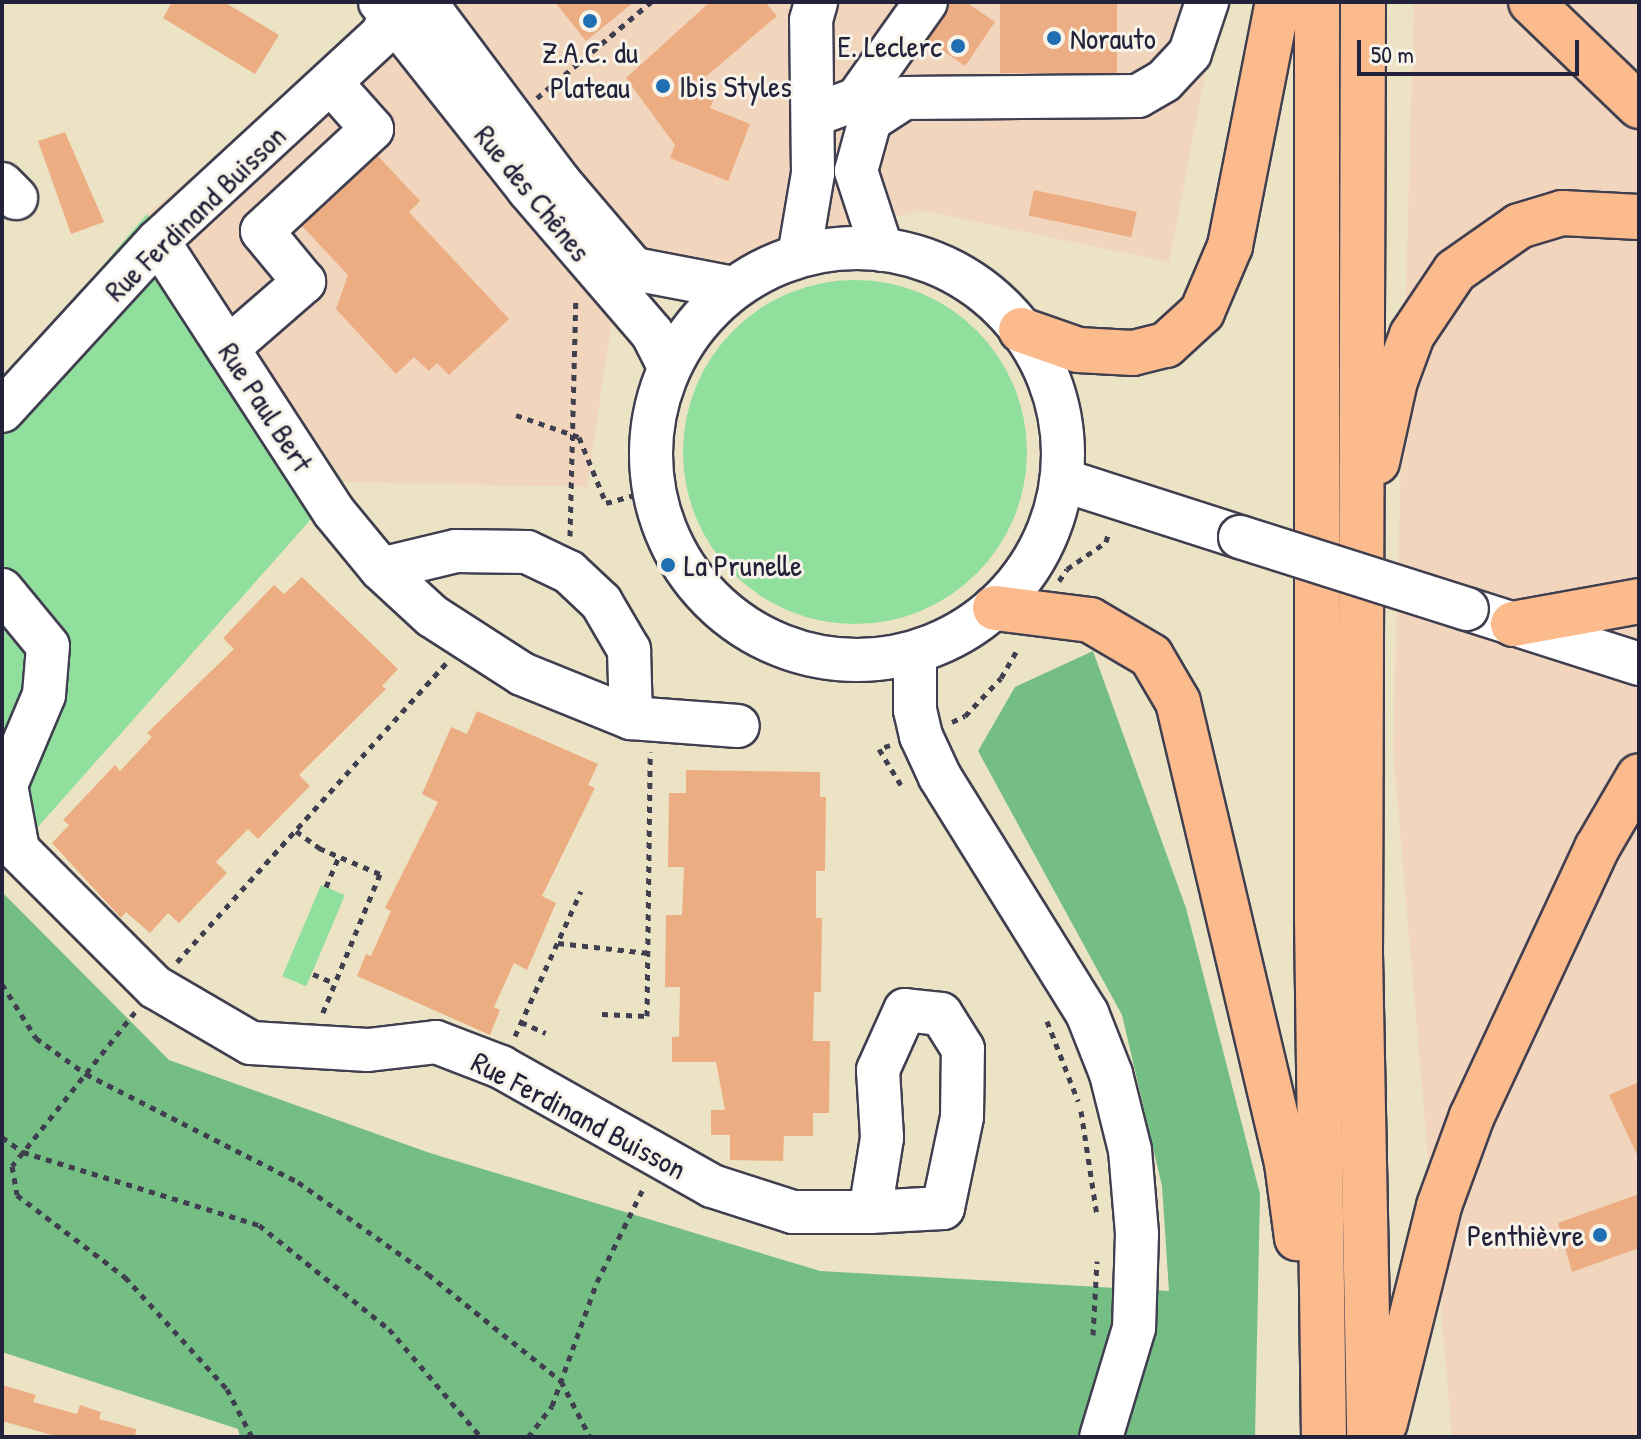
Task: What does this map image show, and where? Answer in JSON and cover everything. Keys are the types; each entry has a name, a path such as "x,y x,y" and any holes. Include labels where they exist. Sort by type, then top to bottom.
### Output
{"highway":[{"path":"1021,330 1078,350 1133,353 1166,345 1202,312 1230,246 1278,2"},
{"path":"1317,2 1317,918 1322,1437"},
{"path":"1363,2 1359,504 1369,1437"},
{"path":"1531,2 1639,106"},
{"path":"1359,504 1379,459 1395,381 1412,335 1455,271 1519,226 1562,213 1639,217"},
{"path":"1513,624 1639,601"},
{"path":"995,608 1090,620 1151,656 1178,702 1287,1163 1297,1225 1301,1365 1322,1437"},
{"path":"1382,1437 1439,1206 1472,1116 1597,848 1639,776"}],"street":[{"path":"799,256 813,173 811,20 816,2"},
{"path":"814,115 857,99 926,2"},
{"path":"882,250 856,171 870,120 904,98 1138,96 1164,81 1190,53 1207,2"},
{"name":"Rue des Chênes","path":"399,6 512,119 634,269 734,288"},
{"name":"Rue des Chênes","path":"399,6 578,249 652,333 669,367"},
{"path":"399,6 417,19 508,135 538,153"},
{"name":"Rue Ferdinand Buisson","path":"2,411 158,241 332,84 399,6"},
{"path":"228,348 304,282 262,231 372,129 332,84"},
{"name":"Rue Paul Bert","path":"158,241 334,512 381,569 432,616 522,674 641,719 738,726"},
{"path":"840,249 882,250 935,263 982,291 1021,330 1048,376 1061,427 1062,480 1050,528 1028,571 995,608 958,635 915,653 858,661 801,653 748,630 703,593 671,545 653,490 650,448 669,367 686,337 734,288 799,256 840,249"},
{"path":"1062,480 1639,664"},
{"path":"381,569 456,551 527,552 569,572 601,602 629,650 641,719"},
{"name":"Rue Ferdinand Buisson","path":"2,590 48,646 44,695 6,785 18,850 155,987 251,1043 368,1050 436,1042 501,1067 712,1186 793,1212 870,1212"},
{"path":"915,653 915,710 921,736 940,777 1087,1013 1111,1074 1130,1150 1137,1234 1134,1328 1101,1437"}],"path":[{"path":"512,119 651,2"},
{"path":"569,572 578,249"},
{"path":"516,415 579,437 606,503 653,490"},
{"path":"252,1437 227,1389 125,1277 17,1195 12,1166 155,987 468,640"},
{"path":"602,1014 647,1016 641,719"},
{"path":"296,831 339,857 380,874 309,1046"},
{"path":"326,887 339,857"},
{"path":"501,1067 581,891"},
{"path":"558,943 648,953"},
{"path":"313,974 335,983"},
{"path":"2,984 36,1038 86,1074 298,1182 428,1274 561,1381 590,1437"},
{"path":"521,1022 546,1033"},
{"path":"2,1137 23,1152 259,1225 389,1329 481,1437"},
{"path":"528,1437 552,1406 597,1282 658,1158"}],"shaded area":[{"path":"404,2 1219,2 1169,262 919,210 616,293 587,487 344,482 147,214"},
{"path":"1414,2 1639,2 1639,1437 1452,1437 1393,749"}],"green space":[{"path":"147,214 344,482 37,828 2,857 2,383"},
{"path":"855,280 889,283 921,293 951,309 977,330 998,356 1014,386 1024,418 1027,452 1024,486 1014,518 998,548 977,574 951,595 921,611 889,621 855,624 821,621 789,611 759,595 733,574 712,548 696,518 686,486 683,452 686,418 696,386 712,356 733,330 759,309 789,293 821,283"},
{"path":"1093,651 1186,908 1260,1194 1255,1437 240,1437 238,1429 2,1352 2,892 169,1060 430,1153 820,1271 1169,1291 1162,1186 1122,1015 978,751 1015,687"},
{"path":"321,885 345,895 306,986 282,976"}],"building":[{"path":"172,2 224,2 279,35 255,74 163,18"},
{"name":"Z.A.C. du Plateau","path":"555,2 634,2 586,41"},
{"name":"Ibis Styles","path":"710,2 765,2 777,16 690,90 714,99 710,108 750,124 728,181 670,158 675,145 626,78"},
{"name":"E. Leclerc","path":"950,2 966,2 995,22 965,66 928,40"},
{"path":"1000,2 1117,2 1117,73 1000,73"},
{"path":"65,132 104,222 71,234 38,141"},
{"path":"378,156 420,201 409,212 509,319 449,375 437,363 429,371 414,357 396,374 336,309 348,275 302,226"},
{"path":"1034,190 1137,212 1131,237 1029,215"},
{"path":"302,577 398,669 382,686 386,689 299,775 310,786 258,839 248,829 216,862 227,873 179,923 168,913 150,933 126,912 121,918 52,843 69,825 63,820 115,765 120,771 152,737 147,733 234,649 223,638 274,585 284,594"},
{"path":"477,711 598,764 588,785 595,788 542,896 556,903 527,970 514,963 494,1007 500,1010 490,1035 357,976 366,954 371,956 391,911 385,908 438,802 422,794 451,727 467,734"},
{"path":"686,770 820,772 820,797 826,797 825,871 816,871 816,918 822,918 821,992 814,992 813,1041 830,1041 829,1113 813,1113 813,1136 784,1136 783,1161 730,1160 730,1135 711,1135 711,1110 725,1110 716,1062 672,1062 672,1037 679,1037 680,987 665,987 666,915 682,915 684,867 668,867 669,793 686,793"},
{"path":"1639,1082 1639,1159 1609,1095"},
{"name":"Penthièvre","path":"1639,1194 1639,1248 1572,1272 1558,1223"},
{"path":"2,1385 36,1395 33,1402 77,1414 80,1405 101,1412 99,1419 136,1429 135,1437 59,1437 2,1421"}],"place":[{"name":"Z.A.C. du Plateau","path":"590,21"},
{"name":"Norauto","path":"1054,38"},
{"name":"E. Leclerc","path":"958,46"},
{"name":"Ibis Styles","path":"663,86"},
{"name":"La Prunelle","path":"668,565"},
{"name":"Penthièvre","path":"1600,1235"}]}
